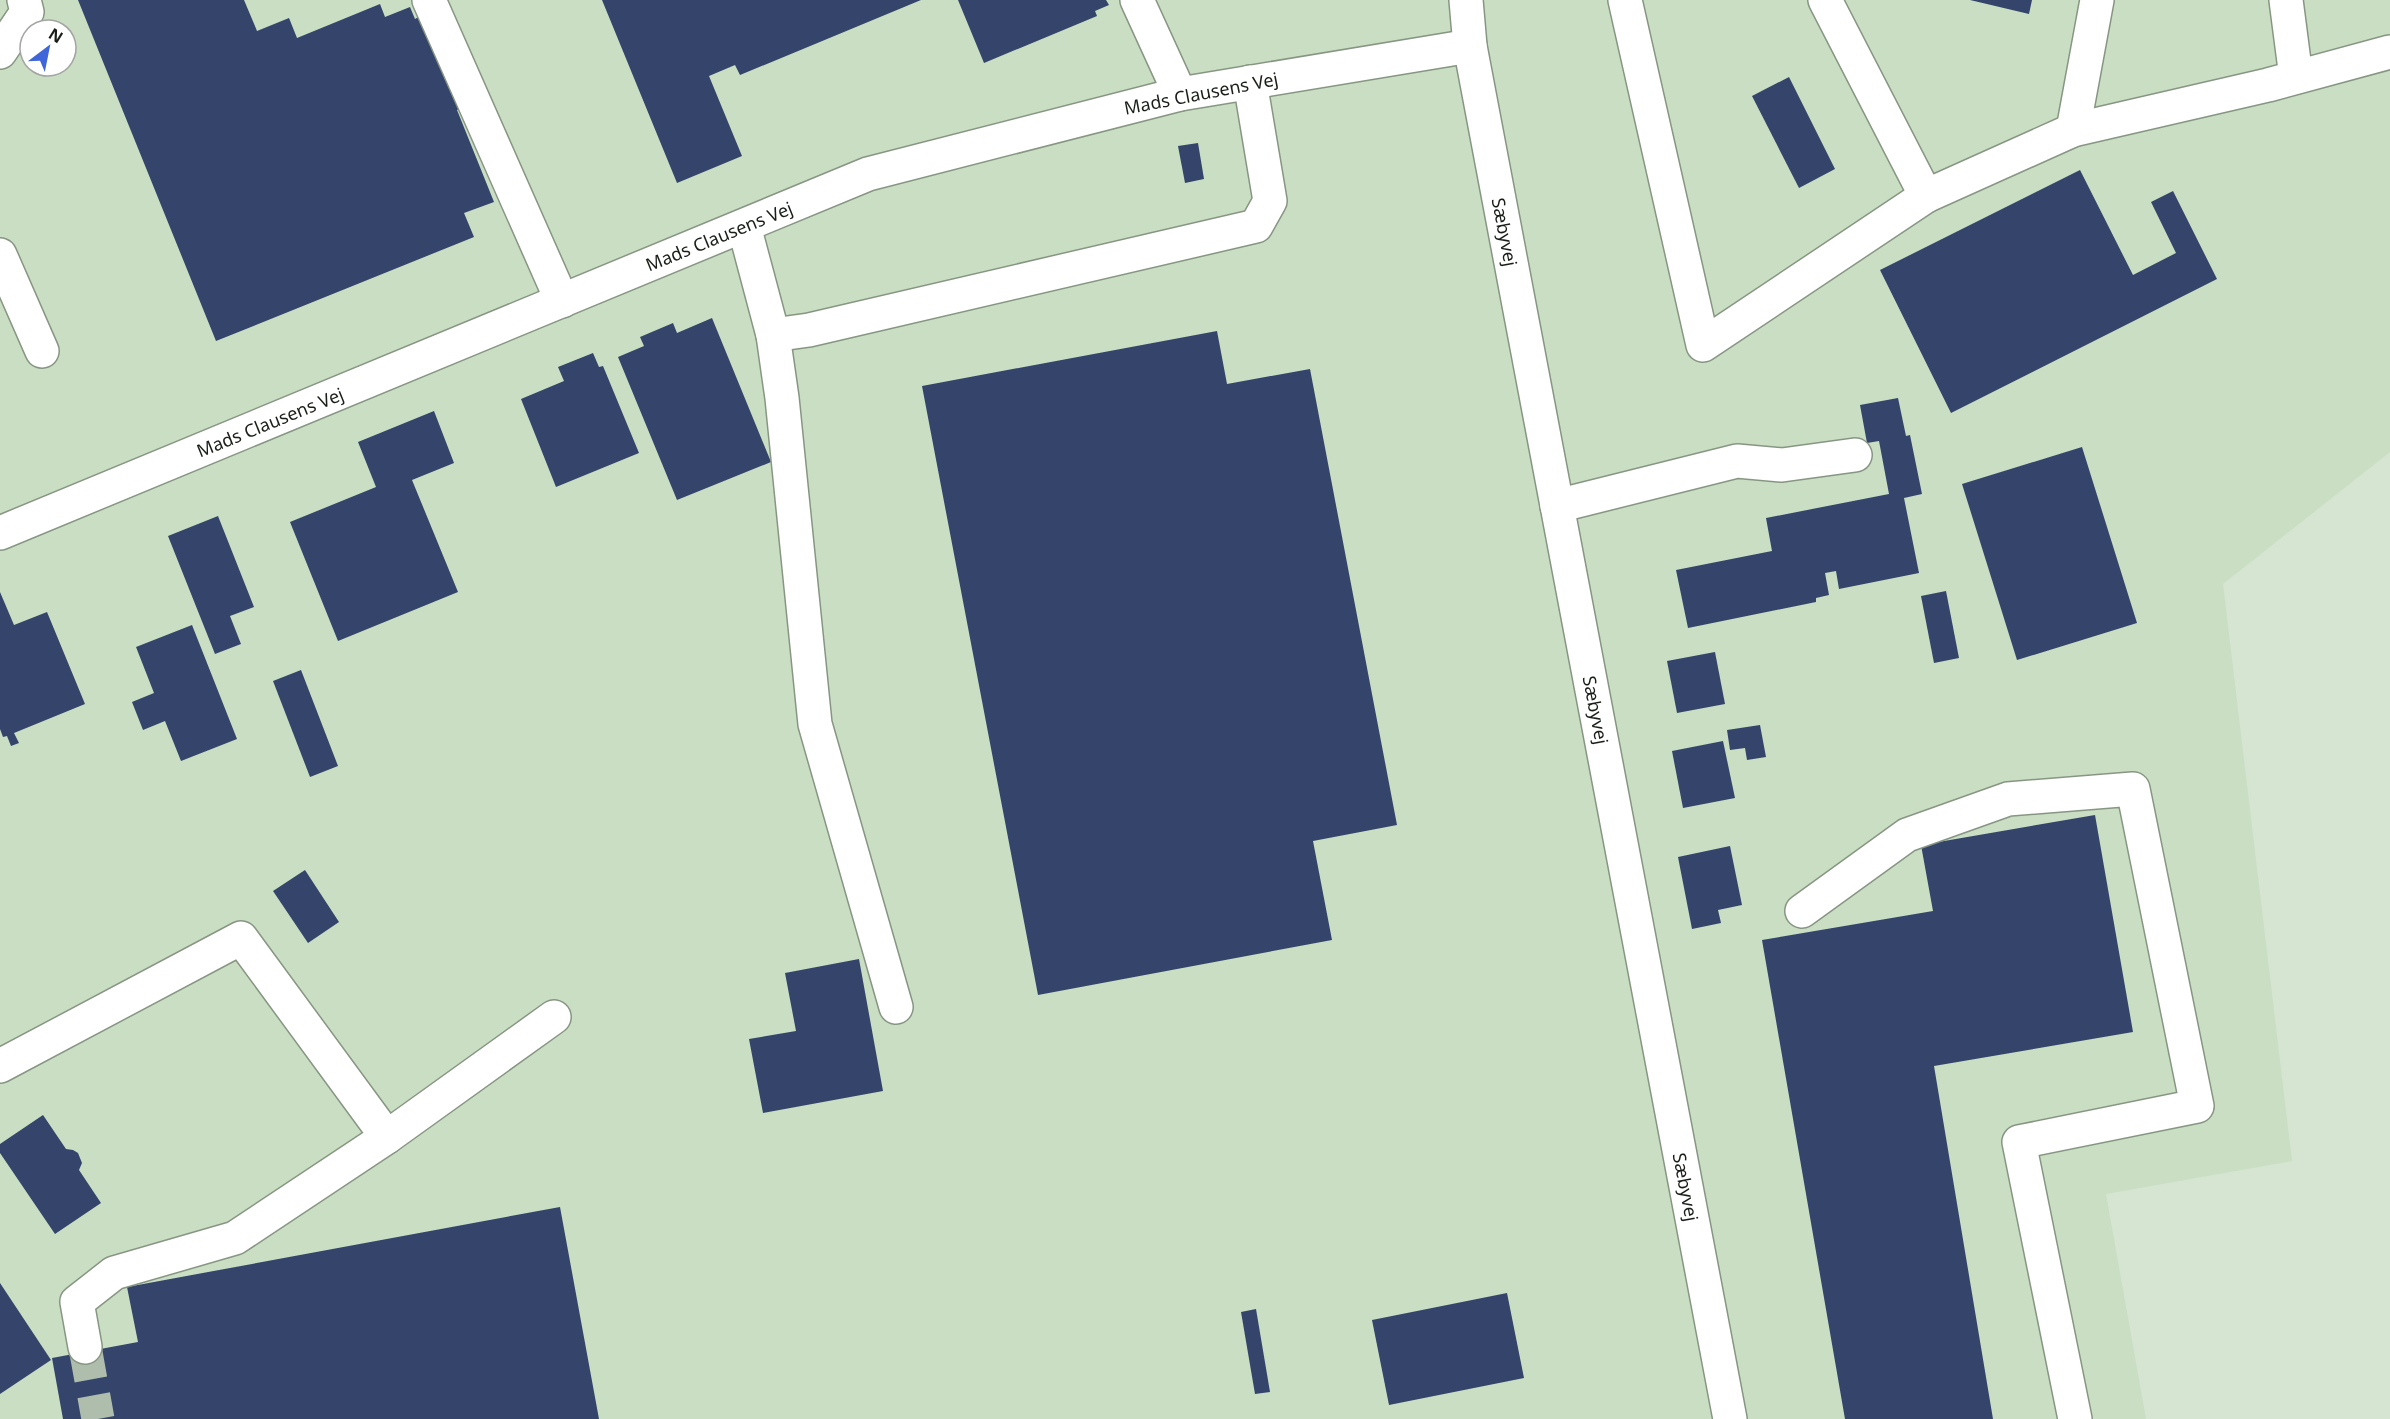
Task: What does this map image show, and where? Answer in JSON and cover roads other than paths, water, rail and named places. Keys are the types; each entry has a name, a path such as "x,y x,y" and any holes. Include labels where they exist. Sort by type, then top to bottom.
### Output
{"street":[{"path":"0,52 27,12 24,0"},
{"path":"429,0 562,301"},
{"path":"1137,0 1180,94"},
{"name":"Sæbyvej","path":"1466,0 1470,46 1730,1419"},
{"path":"1625,0 1703,345 1926,196 2073,130 2296,77 2390,52"},
{"path":"1825,0 1926,196"},
{"path":"2073,130 2097,0"},
{"path":"2286,0 2296,77"},
{"name":"Mads Clausens Vej","path":"0,533 868,174 1180,94 1470,46"},
{"path":"773,335 809,330 1256,226 1270,201 1250,82"},
{"path":"744,226 773,335 782,398 815,724 896,1007"},
{"path":"0,255 42,351"},
{"path":"1557,506 1737,461 1782,465 1855,455"},
{"path":"1802,911 1907,835 2008,799 2133,789 2197,1106 2019,1142 2075,1419"},
{"path":"0,1066 241,938 387,1137"},
{"path":"85,1347 77,1302 114,1273 235,1238 387,1137 554,1017"}],"tunnel":[{"path":"85,1347 98,1419"}]}
